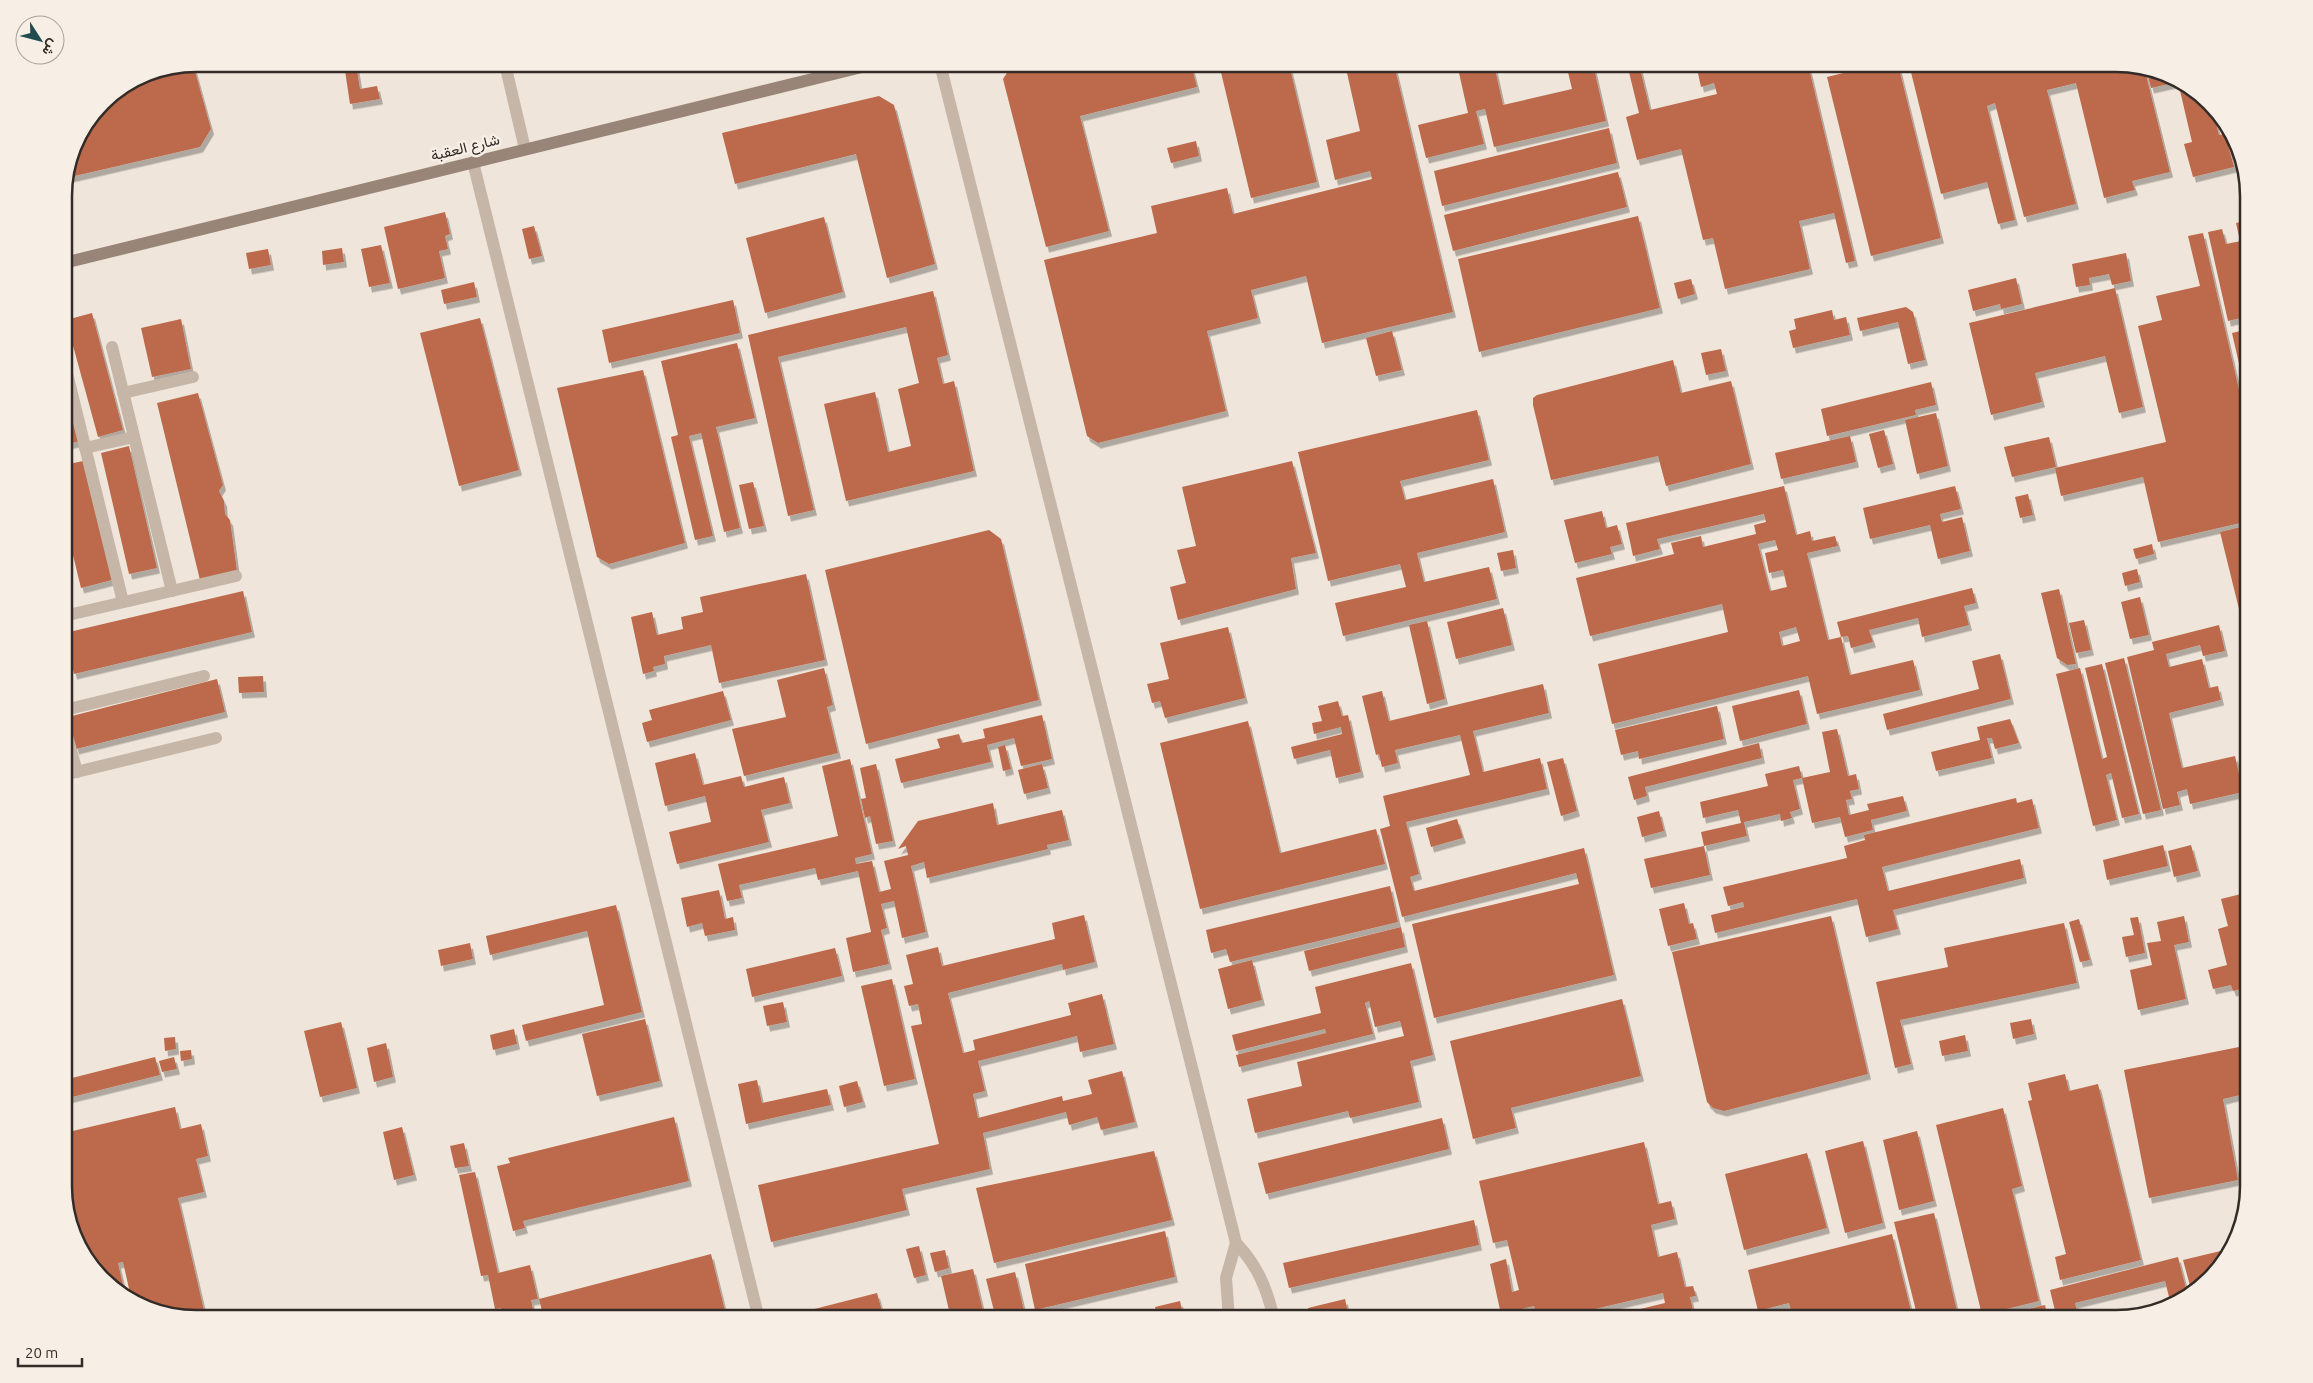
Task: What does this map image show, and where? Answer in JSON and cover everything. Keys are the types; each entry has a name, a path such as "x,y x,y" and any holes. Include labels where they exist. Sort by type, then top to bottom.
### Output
{"street":[{"path":"507,73 525,149"},
{"name":"شارع العقبة","path":"73,261 838,73"},
{"path":"942,73 1236,1243 1258,1270 1265,1285 1272,1310"},
{"path":"473,162 757,1310"},
{"path":"112,347 172,591"},
{"path":"123,393 193,377"},
{"path":"73,398 123,602"},
{"path":"85,448 134,437"},
{"path":"73,614 236,576"},
{"path":"73,708 204,676"},
{"path":"73,773 216,738"},
{"path":"73,758 77,772"},
{"path":"1228,1310 1226,1278 1236,1243"}],"building":[{"path":"1193,72 1197,87 1080,116 1109,231 1046,247 1003,79 1007,73"},
{"path":"1221,72 1291,72 1317,182 1251,198"},
{"path":"1347,72 1396,72 1453,312 1322,343 1306,276 1251,290 1258,318 1207,331 1226,411 1098,443 1087,436 1044,260 1157,233 1151,206 1227,188 1233,214 1372,179 1370,171 1335,180 1326,140 1360,131"},
{"path":"1459,72 1496,72 1503,105 1572,89 1568,72 1595,72 1606,121 1494,147 1485,109 1476,111 1484,144 1426,158 1418,125 1468,113"},
{"path":"1629,72 1641,72 1650,110 1717,94 1714,83 1701,87 1698,72 1810,72 1855,261 1846,263 1834,213 1799,221 1810,269 1725,289 1713,238 1703,240 1681,149 1637,160 1626,117 1639,113"},
{"path":"1847,72 1900,72 1941,238 1871,256 1827,77"},
{"path":"1911,72 2117,72 2146,77 2170,172 2132,181 2135,190 2104,198 2076,83 2047,90 2076,204 2024,217 1995,103 1987,106 2015,220 1998,224 1987,182 1941,194"},
{"path":"195,73 211,129 200,147 75,176 82,149 89,134 103,115 134,89 172,75"},
{"path":"345,73 357,73 360,89 377,86 380,99 350,104"},
{"path":"2148,77 2169,84 2151,88"},
{"path":"2180,90 2198,103 2216,122 2219,135 2224,134 2226,139 2234,167 2193,177 2184,144 2192,142"},
{"path":"879,96 894,105 935,264 887,278 856,154 735,184 722,133"},
{"path":"1609,128 1617,163 1442,206 1434,171"},
{"path":"1196,141 1199,156 1171,163 1167,148"},
{"path":"1618,172 1627,207 1453,251 1444,215"},
{"path":"445,212 450,234 445,236 448,249 439,251 445,278 398,289 384,227"},
{"path":"1638,216 1660,308 1479,352 1458,259"},
{"path":"824,217 843,292 765,313 746,238"},
{"path":"2240,222 2240,241 2236,223"},
{"path":"534,226 542,256 529,259 522,229"},
{"path":"2222,229 2226,244 2240,241 2240,318 2228,321 2208,232"},
{"path":"2203,233 2240,394 2240,523 2158,542 2143,477 2061,496 2055,468 2166,442 2138,326 2162,320 2156,296 2200,286 2188,236"},
{"path":"381,245 390,283 369,287 361,249"},
{"path":"342,248 344,262 323,265 322,251"},
{"path":"268,249 271,265 249,269 246,253"},
{"path":"2126,253 2131,281 2112,285 2109,274 2089,278 2090,285 2076,287 2072,264"},
{"path":"2016,278 2022,304 2001,309 2000,304 1973,311 1968,290"},
{"path":"1691,279 1695,294 1678,299 1674,283"},
{"path":"474,282 477,297 444,304 441,290"},
{"path":"2115,288 2143,407 2119,413 2105,356 2035,373 2042,402 1991,415 1969,323"},
{"path":"933,291 948,355 937,358 943,384 954,381 974,471 846,501 824,404 875,392 888,452 911,446 898,389 919,383 906,327 778,357 814,510 788,516 748,335"},
{"path":"733,300 740,333 609,363 602,330"},
{"path":"1906,307 1913,312 1925,360 1908,364 1898,322 1860,331 1857,318"},
{"path":"1832,310 1834,320 1846,317 1850,335 1793,348 1789,331 1796,329 1794,319"},
{"path":"92,313 123,430 98,437 73,346 73,318"},
{"path":"480,318 519,470 459,486 420,333"},
{"path":"181,319 191,369 152,377 141,328"},
{"path":"1392,331 1402,370 1376,376 1366,338"},
{"path":"2240,331 2240,368 2232,333"},
{"path":"737,343 755,418 716,427 740,528 724,532 701,433 689,436 713,536 695,540 671,437 678,435 661,361"},
{"path":"1721,349 1726,371 1706,375 1701,353"},
{"path":"1673,360 1681,393 1731,381 1751,464 1666,486 1658,456 1551,480 1533,405 1533,398 1537,395"},
{"path":"643,370 685,543 609,564 597,557 557,388"},
{"path":"1931,382 1936,405 1915,410 1916,415 1827,436 1821,409"},
{"path":"198,393 223,485 219,491 224,501 225,514 230,520 237,571 200,580 157,403"},
{"path":"1477,410 1489,460 1400,481 1405,500 1493,479 1505,532 1417,553 1424,582 1489,567 1497,599 1343,636 1335,603 1406,587 1400,564 1328,581 1298,452"},
{"path":"1936,413 1948,466 1917,474 1905,420"},
{"path":"73,414 80,441 73,443"},
{"path":"1884,430 1893,464 1878,468 1869,434"},
{"path":"1850,436 1856,462 1781,479 1775,453"},
{"path":"2049,437 2056,467 2012,477 2004,447"},
{"path":"129,446 157,568 129,574 101,453"},
{"path":"83,461 112,580 81,588 73,555 73,463"},
{"path":"1292,461 1316,553 1291,558 1296,589 1178,620 1170,587 1186,583 1177,550 1196,546 1182,487"},
{"path":"753,482 764,526 749,529 739,485"},
{"path":"1784,486 1796,535 1810,531 1812,541 1835,536 1838,546 1807,553 1828,640 1841,637 1850,675 1913,660 1920,690 1817,714 1808,676 1612,724 1598,664 1728,632 1722,604 1590,636 1576,578 1674,554 1671,543 1701,536 1703,547 1756,534 1754,525 1766,522 1764,514 1657,539 1660,549 1633,556 1626,523","holes":["1775,540 1778,550 1765,553 1769,573 1783,570 1787,587 1770,591 1758,544","1796,627 1800,641 1782,646 1779,632"]},
{"path":"1955,486 1961,509 1940,514 1942,522 1962,517 1970,551 1938,559 1930,525 1870,539 1863,508"},
{"path":"2028,494 2033,515 2020,518 2015,497"},
{"path":"1602,511 1606,528 1617,525 1622,544 1610,547 1612,554 1575,563 1564,520"},
{"path":"2240,527 2240,609 2239,609 2220,532"},
{"path":"989,530 1001,539 1039,700 866,744 825,570"},
{"path":"2152,544 2154,554 2136,559 2133,549"},
{"path":"1513,550 1516,568 1501,571 1497,553"},
{"path":"2137,569 2140,582 2125,586 2122,573"},
{"path":"806,574 825,660 719,683 711,645 664,656 665,664 653,667 654,671 643,674 631,617 652,612 657,635 683,629 681,617 703,612 700,597"},
{"path":"1972,588 1976,603 1964,606 1969,625 1922,637 1918,618 1869,630 1873,642 1851,648 1848,636 1841,637 1837,622"},
{"path":"2059,589 2076,664 2067,665 2057,658 2041,593"},
{"path":"243,591 252,632 74,674 73,631"},
{"path":"2140,597 2149,635 2130,639 2121,602"},
{"path":"1503,608 1512,645 1456,659 1447,622"},
{"path":"2084,620 2091,650 2076,653 2069,623"},
{"path":"1427,621 1445,699 1427,704 1409,625"},
{"path":"2219,625 2225,651 2203,656 2200,645 2166,654 2169,667 2202,659 2209,688 2218,686 2221,700 2169,713 2182,768 2235,756 2240,778 2240,793 2190,804 2187,789 2177,792 2180,805 2163,809 2127,657 2154,650 2152,642"},
{"path":"1228,627 1245,698 1165,718 1160,701 1152,703 1147,684 1169,679 1160,643"},
{"path":"2000,654 2011,699 1887,730 1883,714 1979,689 1972,661"},
{"path":"2124,658 2161,810 2143,814 2105,663"},
{"path":"2102,664 2139,814 2122,818 2111,773 2106,775 2117,820 2093,826 2056,674 2080,668 2102,759 2107,757 2085,668"},
{"path":"824,668 833,705 827,707 838,753 744,776 732,729 786,717 777,680"},
{"path":"263,676 264,692 239,693 238,677"},
{"path":"217,679 225,712 76,749 73,737 73,716"},
{"path":"1543,684 1549,713 1473,731 1483,772 1540,758 1547,789 1406,822 1419,874 1410,877 1414,891 1584,848 1614,975 1434,1018 1412,924 1579,884 1576,873 1402,917 1380,829 1390,826 1383,796 1470,775 1460,735 1395,750 1398,763 1382,767 1379,754 1376,755 1362,696 1382,691 1389,721"},
{"path":"1799,690 1807,724 1740,741 1732,706"},
{"path":"723,691 731,720 647,742 642,723 652,720 649,710"},
{"path":"1338,701 1342,716 1348,715 1361,772 1336,778 1330,750 1294,759 1291,747 1342,734 1341,727 1314,734 1312,723 1322,721 1318,706"},
{"path":"1717,706 1724,739 1639,759 1638,751 1621,755 1615,730"},
{"path":"1042,715 1052,759 1021,766 1014,738 987,745 991,762 901,783 895,759 940,748 937,739 959,734 962,743 985,738 983,729"},
{"path":"2010,719 2019,743 1995,749 1992,738 1987,738 1992,758 1936,771 1931,752 1980,740 1977,727"},
{"path":"1248,721 1280,853 1376,829 1385,864 1200,909 1160,743"},
{"path":"1837,729 1848,776 1856,774 1859,789 1850,791 1852,799 1846,800 1849,815 1869,810 1867,804 1903,796 1907,811 1871,820 1873,830 1845,837 1840,817 1812,823 1802,778 1830,772 1822,732"},
{"path":"1759,743 1762,758 1645,787 1647,796 1634,800 1628,777"},
{"path":"1005,745 1011,769 1003,771 998,747"},
{"path":"695,753 703,785 741,776 744,787 784,777 790,803 761,810 769,842 677,864 669,832 711,822 705,796 665,806 655,763"},
{"path":"1563,758 1577,811 1561,816 1547,762"},
{"path":"850,759 872,854 855,858 856,864 872,861 879,892 891,889 884,861 908,855 906,846 898,849 918,821 993,803 997,825 1062,810 1069,840 1047,845 1048,849 927,878 924,862 911,866 926,932 902,938 894,901 881,904 887,928 881,930 889,964 853,972 846,938 871,932 858,871 818,880 815,868 739,885 742,898 727,901 718,864 838,836 822,766"},
{"path":"876,764 893,841 876,844 870,816 865,818 861,799 866,798 860,768"},
{"path":"1042,764 1048,788 1024,794 1018,770"},
{"path":"1799,766 1802,778 1793,780 1800,809 1790,812 1792,818 1781,821 1780,814 1744,822 1747,836 1704,846 1701,832 1741,823 1738,810 1703,818 1700,802 1768,786 1765,774"},
{"path":"2016,798 2017,803 2032,799 2039,828 1882,867 1888,891 2020,859 2024,878 1893,910 1898,929 1866,937 1857,899 1715,933 1711,915 1744,907 1743,902 1728,906 1723,887 1847,858 1844,846 1865,840 1864,835"},
{"path":"1659,811 1664,831 1642,837 1637,817"},
{"path":"1457,819 1463,838 1431,847 1426,828"},
{"path":"2163,845 2168,866 2107,880 2103,860"},
{"path":"2191,845 2198,871 2174,877 2168,851"},
{"path":"1704,846 1710,875 1651,888 1644,859"},
{"path":"1390,886 1398,922 1230,962 1226,949 1211,953 1206,930"},
{"path":"719,890 725,919 733,917 735,930 705,936 702,923 687,927 681,898"},
{"path":"2240,894 2240,989 2233,991 2231,985 2213,989 2208,970 2227,965 2218,929 2228,926 2221,899"},
{"path":"1684,903 1689,924 1693,923 1697,939 1668,946 1659,909"},
{"path":"616,905 642,1012 526,1041 522,1025 604,1005 587,931 490,955 486,936"},
{"path":"1084,915 1095,962 1063,970 1062,964 948,993 963,1053 975,1050 973,1040 1071,1015 1068,1003 1102,994 1114,1044 1080,1052 1077,1036 978,1061 985,1091 973,1094 978,1118 1062,1096 1063,1101 1092,1094 1088,1080 1122,1071 1135,1122 1101,1130 1097,1117 1069,1125 1066,1112 983,1133 990,1169 902,1189 907,1210 771,1242 758,1185 939,1144 911,1026 922,1024 918,1004 909,1006 904,986 913,984 906,955 938,947 942,966 1055,939 1052,923"},
{"path":"1831,916 1868,1074 1724,1111 1713,1108 1707,1102 1672,952"},
{"path":"2184,916 2189,942 2174,945 2186,999 2138,1010 2130,970 2152,965 2147,943 2161,941 2157,922"},
{"path":"2138,917 2145,953 2126,957 2122,937 2134,935 2130,918"},
{"path":"2079,919 2090,960 2080,962 2069,922"},
{"path":"2064,923 2077,983 1900,1020 1911,1064 1895,1068 1876,982 1948,967 1944,948"},
{"path":"1401,927 1405,947 1309,971 1304,951"},
{"path":"470,943 473,959 441,966 438,950"},
{"path":"835,948 842,976 752,997 746,969"},
{"path":"1252,960 1262,1000 1228,1009 1218,969"},
{"path":"1411,963 1433,1055 1410,1061 1419,1102 1350,1118 1348,1111 1255,1133 1247,1099 1302,1086 1297,1062 1404,1036 1400,1021 1375,1027 1369,1001 1365,1003 1373,1034 1239,1067 1236,1055 1326,1033 1325,1029 1236,1051 1232,1035 1321,1013 1315,987"},
{"path":"892,979 915,1079 884,1086 861,986"},
{"path":"1622,999 1641,1076 1511,1108 1516,1128 1473,1139 1450,1041"},
{"path":"783,1002 787,1022 767,1026 763,1006"},
{"path":"645,1019 660,1081 597,1096 582,1034"},
{"path":"2031,1019 2034,1034 2013,1039 2010,1023"},
{"path":"341,1022 357,1088 320,1097 304,1031"},
{"path":"514,1029 517,1044 493,1050 490,1035"},
{"path":"1965,1035 1968,1051 1942,1056 1939,1041"},
{"path":"175,1037 176,1049 165,1051 164,1038"},
{"path":"386,1043 393,1077 374,1082 367,1048"},
{"path":"2240,1047 2240,1095 2223,1099 2238,1180 2149,1198 2124,1070"},
{"path":"191,1050 192,1059 181,1061 180,1051"},
{"path":"155,1057 160,1075 73,1097 73,1078"},
{"path":"174,1057 177,1069 162,1072 159,1061"},
{"path":"2065,1074 2069,1091 2098,1084 2141,1260 2060,1280 2055,1257 2066,1254 2028,1101 2032,1100 2028,1083"},
{"path":"757,1080 762,1103 827,1089 831,1105 746,1124 738,1084"},
{"path":"857,1081 863,1102 844,1107 839,1086"},
{"path":"175,1107 180,1129 201,1124 208,1156 196,1159 204,1192 178,1198 204,1310 164,1306 134,1294 129,1291 123,1262 118,1263 123,1287 103,1268 93,1255 85,1241 75,1211 73,1195 73,1131"},
{"path":"2003,1108 2022,1186 2012,1189 2039,1301 2002,1310 1981,1310 1936,1125"},
{"path":"674,1117 689,1181 523,1221 525,1228 513,1231 497,1166 510,1163 508,1158"},
{"path":"1442,1118 1449,1149 1266,1194 1258,1163"},
{"path":"402,1127 414,1175 394,1180 383,1132"},
{"path":"1917,1131 1934,1201 1899,1210 1883,1140"},
{"path":"1863,1141 1883,1223 1845,1233 1825,1151"},
{"path":"1644,1142 1658,1204 1671,1201 1675,1219 1651,1225 1658,1257 1677,1252 1685,1287 1693,1286 1696,1296 1690,1297 1693,1310 1636,1310 1665,1303 1663,1293 1590,1310 1535,1310 1534,1306 1517,1310 1500,1310 1490,1264 1506,1259 1512,1292 1519,1290 1507,1240 1493,1243 1479,1181"},
{"path":"464,1143 469,1166 455,1168 450,1146"},
{"path":"1154,1151 1172,1220 994,1263 976,1188"},
{"path":"1807,1153 1827,1228 1744,1250 1725,1174"},
{"path":"475,1172 498,1273 530,1265 538,1299 531,1300 533,1310 495,1309 488,1275 481,1276 459,1175"},
{"path":"1934,1213 1957,1310 1916,1310 1894,1222"},
{"path":"1474,1220 1479,1245 1289,1288 1283,1263"},
{"path":"1165,1231 1175,1277 1035,1310 1025,1264"},
{"path":"1892,1234 1911,1310 1791,1310 1789,1303 1758,1310 1748,1270"},
{"path":"919,1246 926,1275 914,1278 906,1249"},
{"path":"945,1250 949,1268 935,1272 930,1253"},
{"path":"2223,1250 2215,1262 2190,1286 2183,1260"},
{"path":"711,1254 725,1310 542,1310 539,1299"},
{"path":"2178,1257 2186,1289 2169,1298 2165,1281 2075,1303 2077,1310 2055,1310 2050,1290"},
{"path":"973,1269 983,1310 949,1310 941,1276"},
{"path":"1015,1272 1024,1310 994,1310 986,1279"},
{"path":"877,1293 882,1310 810,1310"},
{"path":"1345,1299 1348,1310 1309,1310 1308,1308"},
{"path":"1180,1301 1182,1310 1156,1310 1155,1307"},
{"path":"2045,1305 2046,1310 2025,1310"}]}
